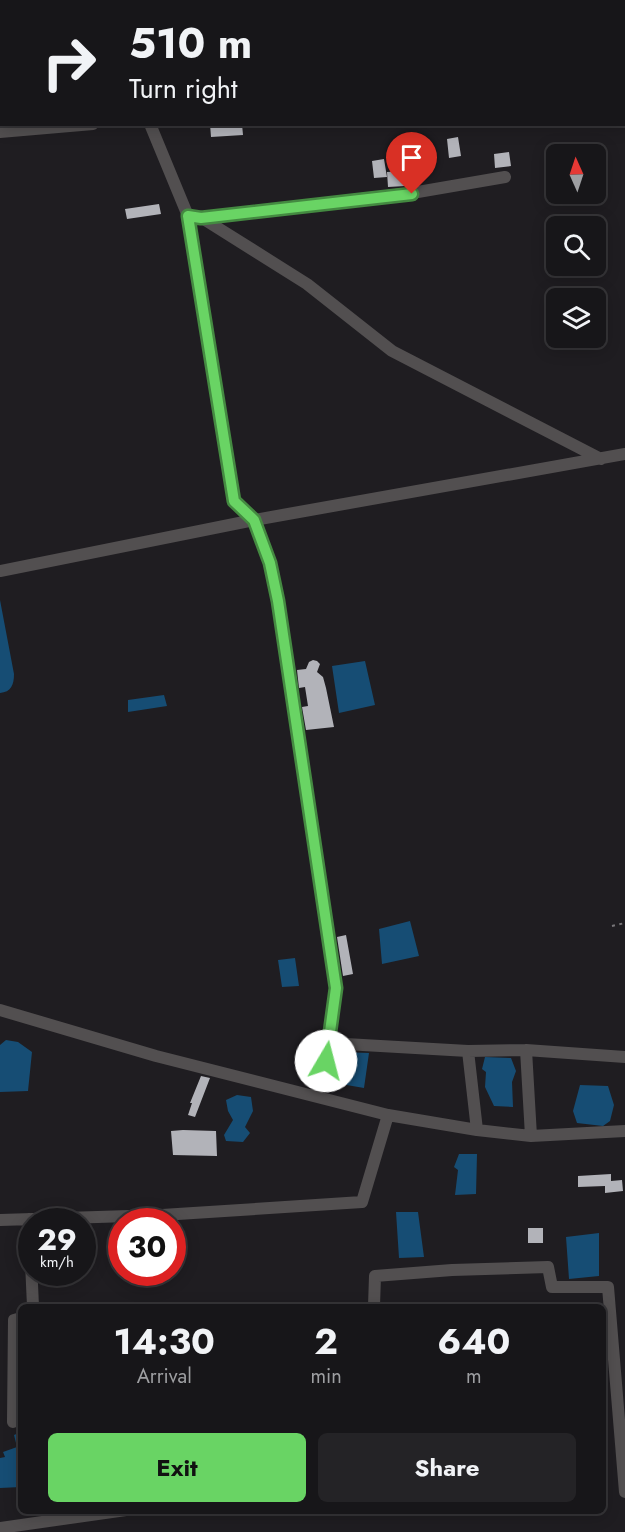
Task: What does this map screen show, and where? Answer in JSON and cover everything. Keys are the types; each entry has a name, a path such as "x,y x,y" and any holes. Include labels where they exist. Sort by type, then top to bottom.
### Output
{"street":[{"path":"0,132 70,126"},
{"path":"151,126 188,216 234,501 254,520 270,563 278,601 336,988 323,1079 318,1096"},
{"path":"188,216 201,218 412,194 505,177"},
{"path":"201,218 307,284 392,351 601,459"},
{"path":"0,571 254,520 625,454"},
{"path":"0,1010 156,1056 388,1115 477,1130 531,1136 625,1131"},
{"path":"328,1043 468,1051 526,1050 625,1057"},
{"path":"526,1050 531,1136"},
{"path":"468,1051 477,1130"},
{"path":"96,1217 362,1202 388,1115"},
{"path":"0,1220 18,1219"},
{"path":"374,1304 375,1276 452,1270 548,1267 552,1287 608,1287 625,1492"},
{"path":"32,1286 33,1304"},
{"path":"13,1422 14,1320 18,1318"},
{"path":"0,1528 98,1514"}],"path":[{"path":"612,926 625,923"}],"water":[{"path":"0,600 14,674 11,687 0,693"},
{"path":"365,661 375,705 339,713 332,666"},
{"path":"164,695 167,706 128,712 128,700"},
{"path":"410,921 419,956 382,964 379,929"},
{"path":"295,958 299,986 282,987 278,960"},
{"path":"6,1040 18,1042 32,1052 28,1091 0,1092 0,1045"},
{"path":"340,1052 369,1053 364,1088 335,1083"},
{"path":"485,1057 511,1058 516,1071 512,1082 513,1107 494,1106 485,1087 486,1072 482,1069"},
{"path":"580,1085 608,1086 614,1105 610,1121 603,1126 577,1123 573,1111"},
{"path":"237,1095 251,1097 253,1111 245,1127 250,1133 243,1142 226,1141 224,1135 233,1120 226,1100"},
{"path":"459,1154 477,1154 476,1194 455,1195 458,1170 454,1167"},
{"path":"396,1212 418,1212 424,1257 399,1258"},
{"path":"599,1233 599,1276 569,1279 566,1237"},
{"path":"18,1433 18,1487 0,1488 0,1458 5,1457 3,1452 17,1447 14,1435"}],"building":[{"path":"210,126 242,126 243,135 211,137"},
{"path":"458,137 461,156 449,158 447,139"},
{"path":"509,152 511,166 495,168 494,154"},
{"path":"384,159 387,177 374,178 372,161"},
{"path":"404,171 405,186 388,187 387,172"},
{"path":"159,204 161,214 127,219 125,209"},
{"path":"313,660 320,664 317,672 323,677 334,727 306,730 302,707 308,706 305,687 299,688 297,670 306,669 309,662"},
{"path":"346,935 353,974 343,976 337,937"},
{"path":"201,1076 210,1078 195,1117 188,1115 192,1103 190,1103"},
{"path":"171,1131 216,1131 217,1156 173,1155"},
{"path":"611,1174 611,1181 622,1180 623,1191 605,1193 605,1186 578,1187 578,1176"},
{"path":"528,1228 543,1228 543,1243 528,1243"}],"route":[{"path":"326,1061 336,988 278,601 270,563 254,520 234,501 188,216 201,218 412,194"}]}
